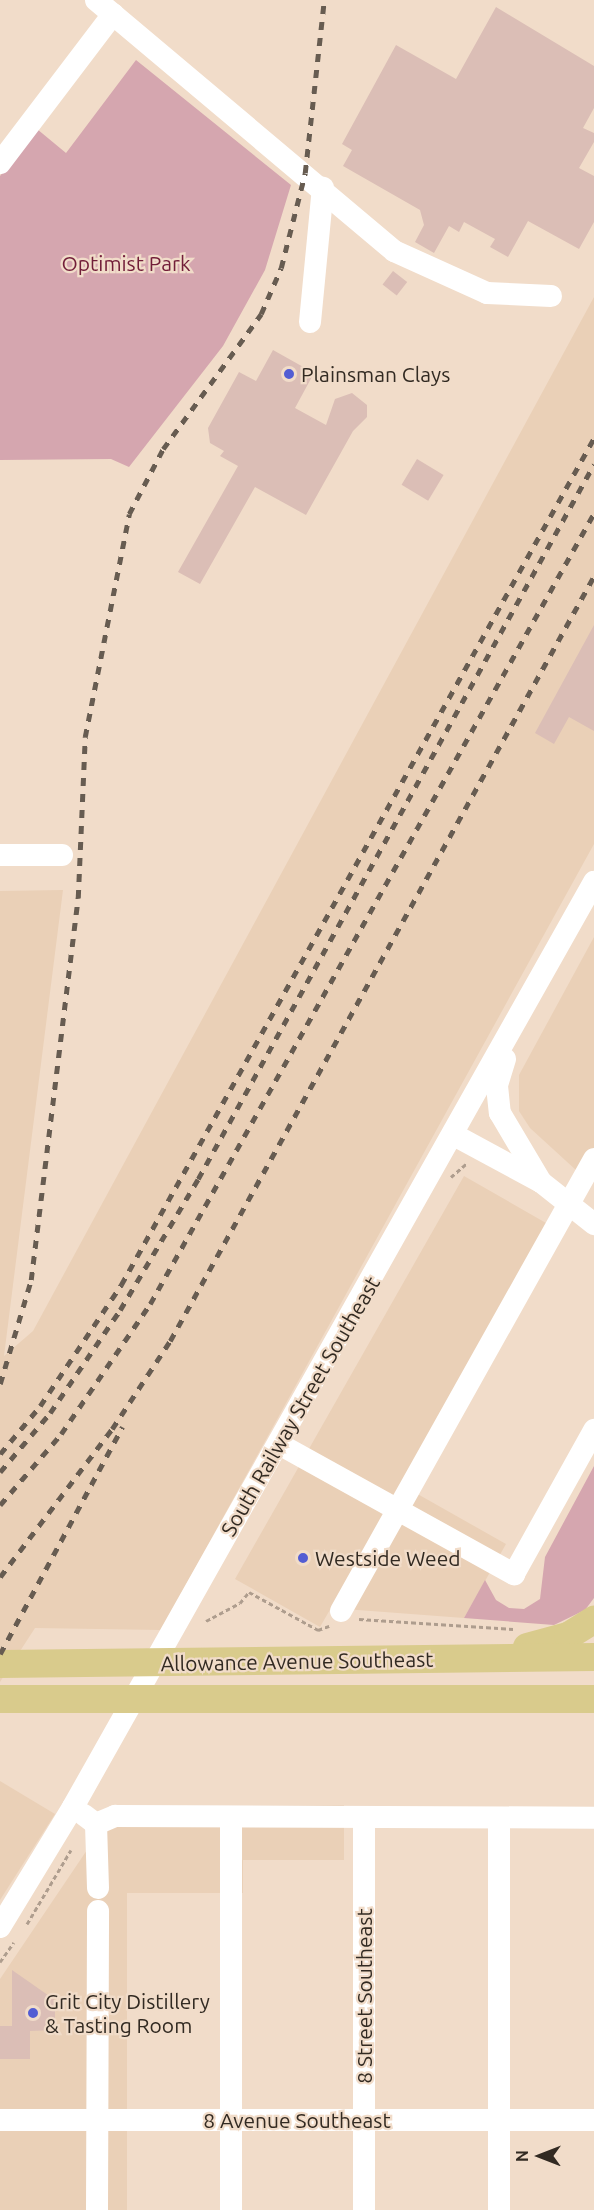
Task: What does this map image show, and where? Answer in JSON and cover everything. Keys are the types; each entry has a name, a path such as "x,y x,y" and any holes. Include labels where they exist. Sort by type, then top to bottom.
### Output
{"main road":[{"path":"495,1646 568,1636 594,1620"},
{"name":"Allowance Avenue Southeast","path":"0,1664 199,1664 495,1646 594,1657"},
{"name":"Allowance Avenue Southeast","path":"0,1699 594,1698"}],"street":[{"path":"0,163 105,7 394,250 487,293 551,296"},
{"path":"310,322 323,188"},
{"path":"0,855 62,855"},
{"name":"South Railway Street Southeast","path":"0,1927 73,1807 454,1135 594,882"},
{"path":"533,991 499,1075 497,1101 502,1120 541,1182"},
{"path":"454,1135 541,1182 594,1224"},
{"path":"343,1618 398,1511 594,1159"},
{"path":"279,1444 513,1574 594,1430"},
{"path":"73,1807 96,1824"},
{"path":"96,1824 115,1816 231,1819 594,1818"},
{"name":"8 Street Southeast","path":"364,1817 364,2210"},
{"path":"231,1819 231,2210"},
{"path":"499,2210 500,1819"},
{"path":"96,1824 98,1888"},
{"path":"97,2210 98,1911"},
{"name":"8 Avenue Southeast","path":"0,2120 594,2120"}],"path":[{"path":"206,1621 240,1603 249,1592 318,1630 343,1618 522,1630"},
{"path":"495,1646 512,1636"},
{"path":"0,1962 60,1876 72,1846"}],"shaded area":[{"path":"594,297 594,844 161,1630 35,1628 0,1682 0,891 63,890 4,1356 33,1331"},
{"path":"594,937 594,1173 589,1182 530,1128 519,1111 519,1075"},
{"path":"464,1176 560,1231 414,1492 506,1544 464,1618 331,1608 320,1627 235,1579"},
{"path":"0,1781 55,1814 0,1900"},
{"path":"344,1805 344,1860 243,1860 243,1893 127,1893 127,2210 0,2210 0,1979 116,1807"}],"green space":[{"name":"Optimist Park","path":"136,60 291,185 265,270 223,346 129,467 111,459 0,460 0,176 37,129 66,153"},
{"path":"594,1466 594,1598 585,1610 554,1625 464,1618 485,1580 496,1600 509,1608 524,1609 540,1599 545,1557"}],"building":[{"path":"496,7 594,66 594,108 583,128 594,133 594,142 579,168 594,176 594,222 579,249 528,221 508,257 490,247 495,239 464,222 459,232 449,226 434,253 415,242 424,225 420,210 343,166 352,150 342,144 396,45 456,79"},
{"path":"393,271 407,282 397,295 383,284"},
{"path":"273,350 314,373 295,408 326,425 335,399 352,393 367,405 367,417 353,431 306,515 255,487 200,584 178,572 238,466 220,456 224,451 210,443 208,428 239,372 256,381"},
{"path":"417,459 444,475 428,501 402,485"},
{"path":"594,625 594,731 569,717 554,744 535,733"},
{"name":"Grit City Distillery & Tasting Room","path":"12,1970 55,2000 55,2030 30,2031 30,2059 0,2059 0,2026 12,2026"}],"railway":[{"path":"0,1384 31,1280 78,898 85,737 129,514 163,449 261,314 281,268 305,173 324,0"},
{"path":"0,1454 40,1406 121,1285 594,438"},
{"path":"0,1472 50,1413 120,1310 198,1179 594,464"},
{"path":"0,1505 61,1434 150,1304 594,513"},
{"path":"0,1577 112,1429 170,1341 594,576"},
{"path":"0,1654 122,1427"}],"place":[{"name":"Plainsman Clays","path":"289,374"},
{"name":"Westside Weed","path":"303,1558"},
{"name":"Grit City Distillery & Tasting Room","path":"33,2013"}]}
